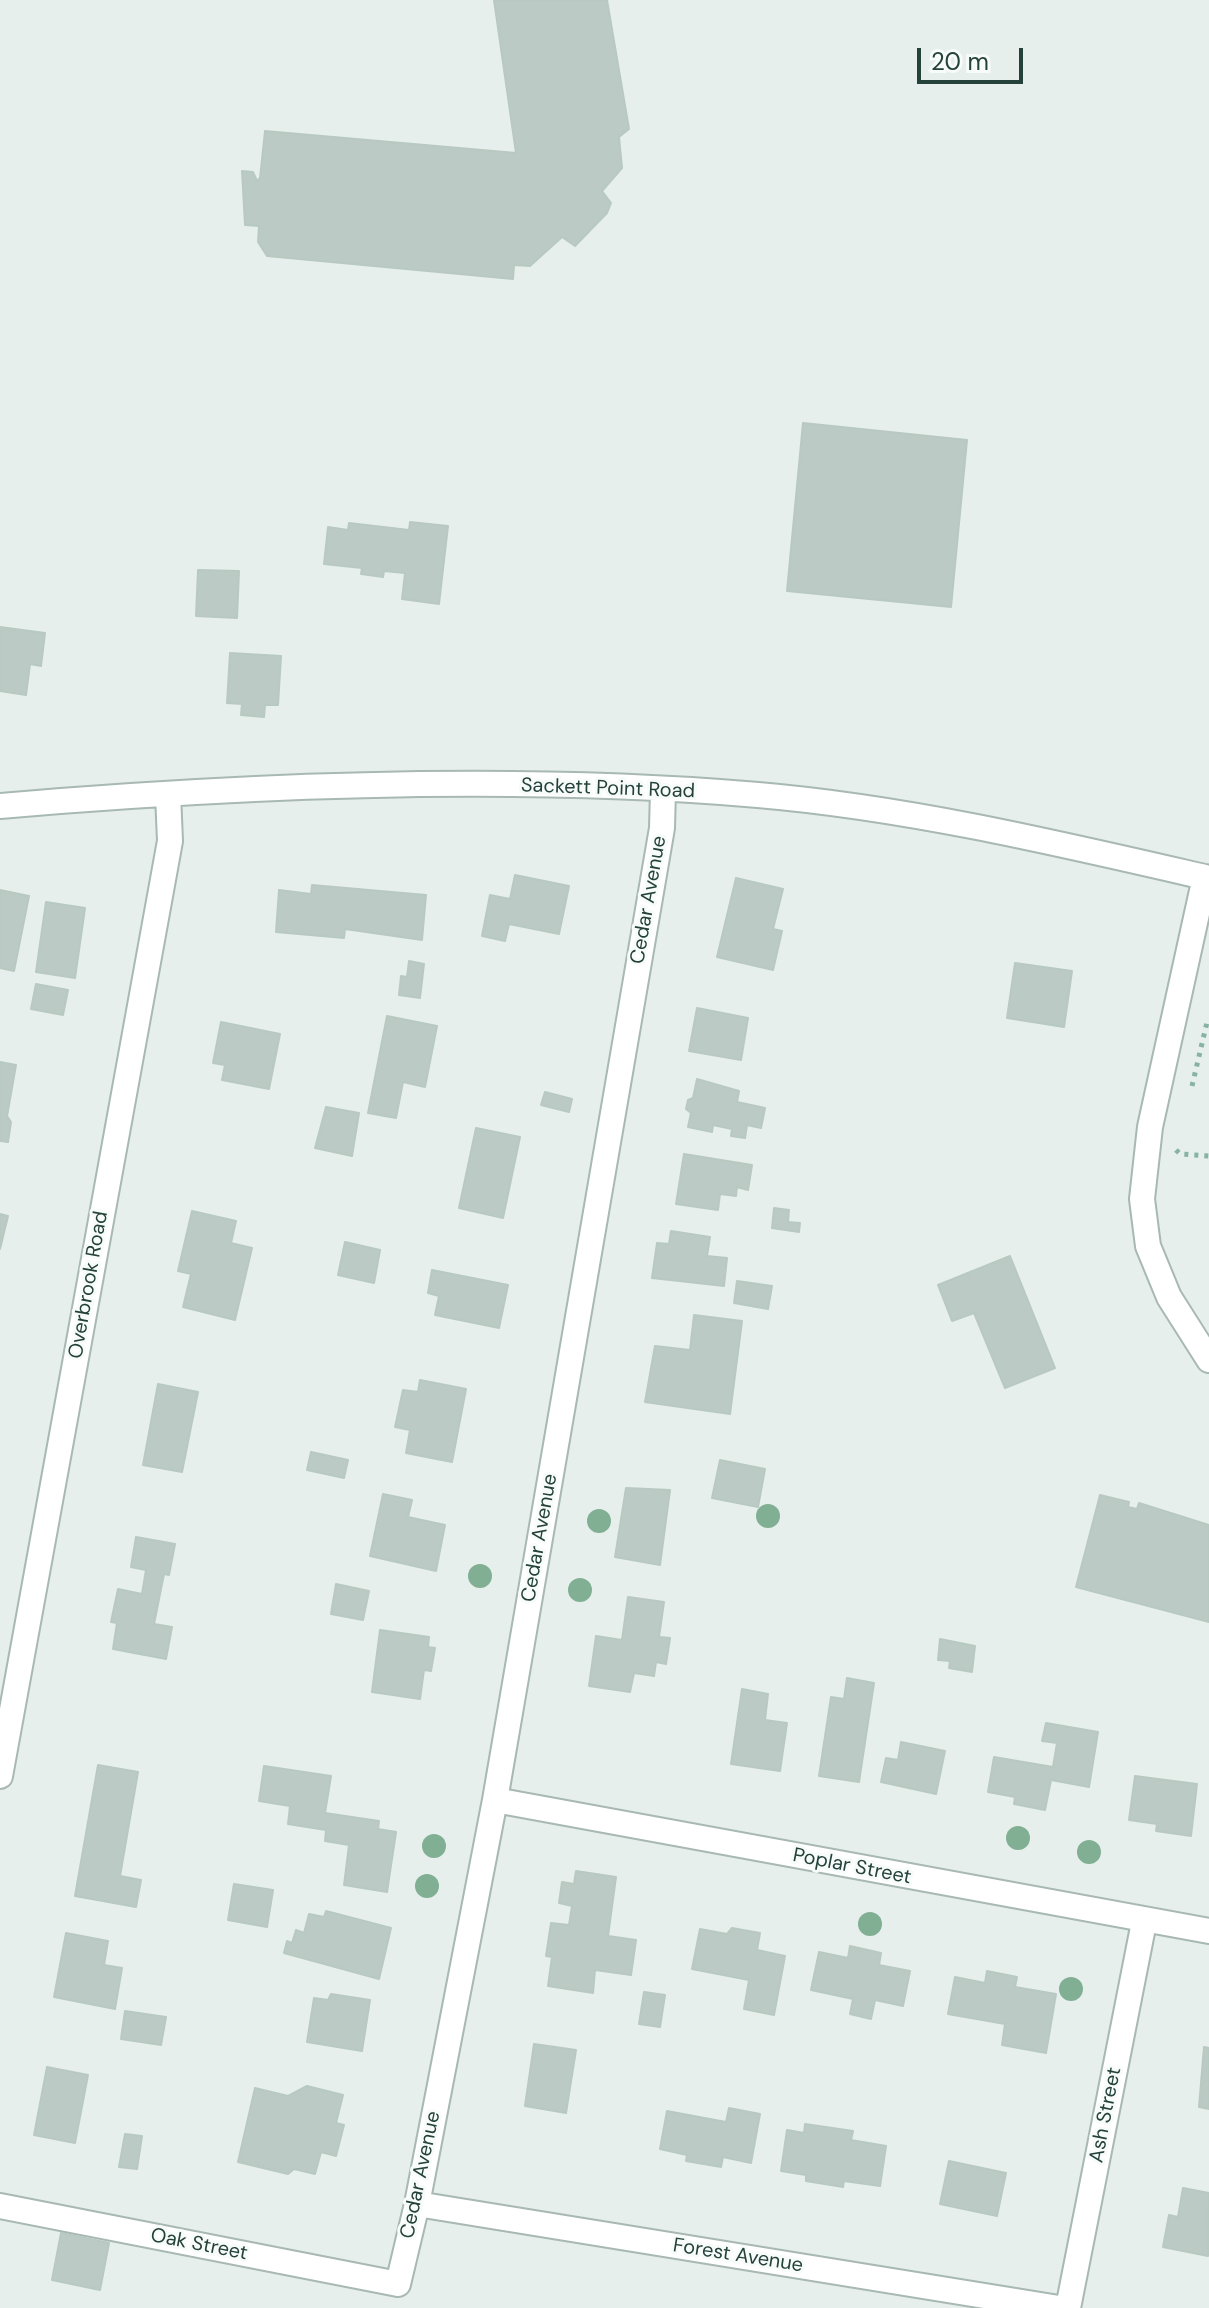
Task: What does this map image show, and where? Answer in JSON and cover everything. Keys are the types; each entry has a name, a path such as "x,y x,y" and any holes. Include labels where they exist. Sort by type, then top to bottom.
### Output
{"street":[{"name":"Sackett Point Road","path":"0,806 168,794 387,787 663,790 848,805 943,821 1207,877"},
{"name":"Cedar Avenue","path":"398,2284 417,2204 495,1800 659,843 663,790"},
{"name":"Overbrook Road","path":"0,1776 170,841 168,794"},
{"path":"1207,877 1150,1127 1142,1199 1148,1246 1169,1297 1209,1360"},
{"name":"Poplar Street","path":"495,1800 1144,1922 1209,1931"},
{"name":"Ash Street","path":"1068,2308 1144,1922"},
{"name":"Forest Avenue","path":"417,2204 1059,2308"},
{"name":"Oak Street","path":"0,2206 398,2284"}],"building":[{"path":"494,0 607,0 629,129 619,137 622,168 602,191 611,203 607,213 575,246 562,237 530,266 514,265 513,279 267,256 258,242 259,226 245,225 242,171 253,172 257,181 260,178 265,131 516,153"},
{"path":"803,423 967,440 951,607 787,591"},
{"path":"410,522 448,526 439,604 402,599 405,573 384,571 383,577 361,574 362,568 324,564 328,527 348,530 349,523 409,530"},
{"path":"198,570 239,571 237,618 196,616"},
{"path":"0,627 45,633 41,666 30,664 26,695 0,691"},
{"path":"230,653 281,656 278,705 265,705 264,717 241,715 242,704 227,703"},
{"path":"515,875 569,886 559,934 509,924 505,941 482,936 490,895 510,899"},
{"path":"736,878 783,889 773,929 782,931 773,970 717,957"},
{"path":"312,885 426,895 422,940 345,929 344,938 276,932 279,890 311,894"},
{"path":"0,890 29,896 14,971 0,968"},
{"path":"46,902 85,908 75,978 36,972"},
{"path":"409,961 424,964 420,998 399,995 401,976 407,977"},
{"path":"1015,963 1072,971 1064,1027 1007,1018"},
{"path":"36,984 68,990 63,1015 31,1009"},
{"path":"697,1008 748,1018 741,1060 689,1051"},
{"path":"387,1016 437,1026 425,1087 403,1082 396,1118 368,1113"},
{"path":"221,1022 280,1034 269,1089 222,1080 225,1065 213,1063"},
{"path":"0,1062 16,1065 7,1116 11,1122 8,1142 0,1141"},
{"path":"697,1079 739,1091 737,1102 765,1108 761,1128 747,1125 745,1138 731,1136 732,1129 713,1125 712,1132 688,1127 691,1113 686,1109 688,1100 693,1098"},
{"path":"545,1092 572,1099 569,1112 541,1105"},
{"path":"326,1107 359,1113 352,1156 315,1148"},
{"path":"476,1128 520,1137 503,1218 459,1208"},
{"path":"684,1154 752,1165 748,1190 737,1187 736,1196 720,1194 718,1210 676,1204"},
{"path":"774,1208 789,1210 788,1222 800,1223 799,1232 772,1228"},
{"path":"192,1211 236,1221 231,1243 252,1248 235,1320 183,1307 191,1274 178,1271"},
{"path":"0,1214 8,1216 0,1249"},
{"path":"671,1231 710,1237 707,1256 727,1258 724,1286 652,1278 657,1243 669,1244"},
{"path":"345,1242 380,1250 374,1283 338,1275"},
{"path":"1010,1256 1055,1368 1005,1388 974,1313 952,1321 938,1285"},
{"path":"432,1270 508,1285 499,1328 435,1315 439,1296 428,1293"},
{"path":"737,1281 772,1286 768,1309 734,1303"},
{"path":"694,1315 742,1321 730,1414 645,1402 655,1346 690,1350"},
{"path":"420,1380 466,1389 452,1462 406,1453 410,1430 395,1427 403,1390 418,1392"},
{"path":"158,1384 198,1392 182,1472 143,1465"},
{"path":"311,1452 348,1460 344,1478 307,1470"},
{"path":"720,1460 765,1469 758,1507 712,1498"},
{"path":"626,1488 670,1490 660,1565 615,1557"},
{"path":"383,1494 412,1500 408,1517 445,1525 436,1571 370,1556"},
{"path":"1100,1495 1129,1502 1128,1507 1137,1509 1139,1503 1209,1525 1209,1622 1076,1587"},
{"path":"136,1537 175,1544 169,1575 164,1574 154,1624 172,1627 166,1659 113,1649 117,1623 111,1622 118,1589 142,1594 146,1570 131,1567"},
{"path":"336,1584 369,1591 363,1620 331,1614"},
{"path":"628,1597 664,1602 659,1637 670,1638 666,1664 656,1662 654,1676 634,1673 630,1692 589,1686 596,1636 622,1640"},
{"path":"380,1630 429,1637 428,1647 435,1648 431,1671 424,1670 420,1699 372,1692"},
{"path":"940,1639 975,1646 972,1672 949,1668 950,1661 938,1660"},
{"path":"847,1678 874,1683 859,1782 819,1776 831,1697 844,1699"},
{"path":"742,1689 768,1694 765,1720 787,1723 780,1771 731,1764"},
{"path":"1046,1723 1098,1732 1089,1787 1051,1780 1045,1810 1014,1804 1015,1797 988,1792 994,1757 1053,1767 1057,1743 1042,1741"},
{"path":"901,1742 945,1751 936,1794 881,1782 886,1758 898,1760"},
{"path":"98,1765 138,1772 120,1876 141,1880 136,1907 75,1896"},
{"path":"264,1766 331,1776 325,1813 379,1821 378,1829 396,1832 387,1892 344,1885 349,1845 325,1841 326,1830 288,1824 290,1806 259,1801"},
{"path":"1135,1776 1197,1784 1191,1836 1156,1831 1157,1824 1129,1820"},
{"path":"576,1871 616,1877 608,1936 636,1940 631,1975 595,1970 593,1993 548,1986 552,1957 546,1956 551,1923 569,1925 572,1906 559,1903 562,1882 574,1884"},
{"path":"234,1884 273,1890 267,1927 228,1920"},
{"path":"326,1911 391,1928 379,1979 284,1953 287,1941 292,1943 296,1930 304,1933 309,1914 324,1917"},
{"path":"732,1928 760,1933 757,1950 785,1956 774,2015 744,2009 749,1980 692,1969 700,1929 727,1934"},
{"path":"66,1933 108,1941 104,1965 122,1968 115,2009 54,1997"},
{"path":"850,1946 881,1953 879,1965 910,1971 903,2006 875,2000 871,2019 850,2014 853,1999 811,1990 819,1952 848,1958"},
{"path":"987,1971 1017,1977 1015,1987 1056,1994 1046,2053 1002,2045 1005,2024 948,2014 955,1977 985,1983"},
{"path":"644,1992 665,1995 660,2027 639,2024"},
{"path":"331,1994 370,2000 362,2051 307,2042 314,1998 328,2000"},
{"path":"125,2011 166,2017 161,2045 121,2039"},
{"path":"534,2044 576,2050 566,2113 525,2106"},
{"path":"1204,2047 1209,2048 1209,2109 1199,2107"},
{"path":"47,2067 88,2075 75,2143 34,2135"},
{"path":"307,2086 343,2095 336,2123 344,2125 336,2156 321,2152 315,2174 294,2169 288,2174 238,2162 255,2088 288,2096"},
{"path":"729,2108 760,2114 751,2163 723,2157 721,2167 686,2161 687,2155 660,2149 667,2111 726,2122"},
{"path":"805,2124 853,2131 851,2140 886,2146 880,2186 844,2181 843,2187 806,2181 806,2175 781,2171 787,2130 804,2133"},
{"path":"125,2134 142,2136 137,2169 119,2167"},
{"path":"949,2161 1006,2173 997,2216 940,2204"},
{"path":"1183,2188 1209,2193 1208,2256 1163,2247 1169,2215 1178,2217"},
{"path":"61,2233 109,2243 100,2290 52,2280"}]}
